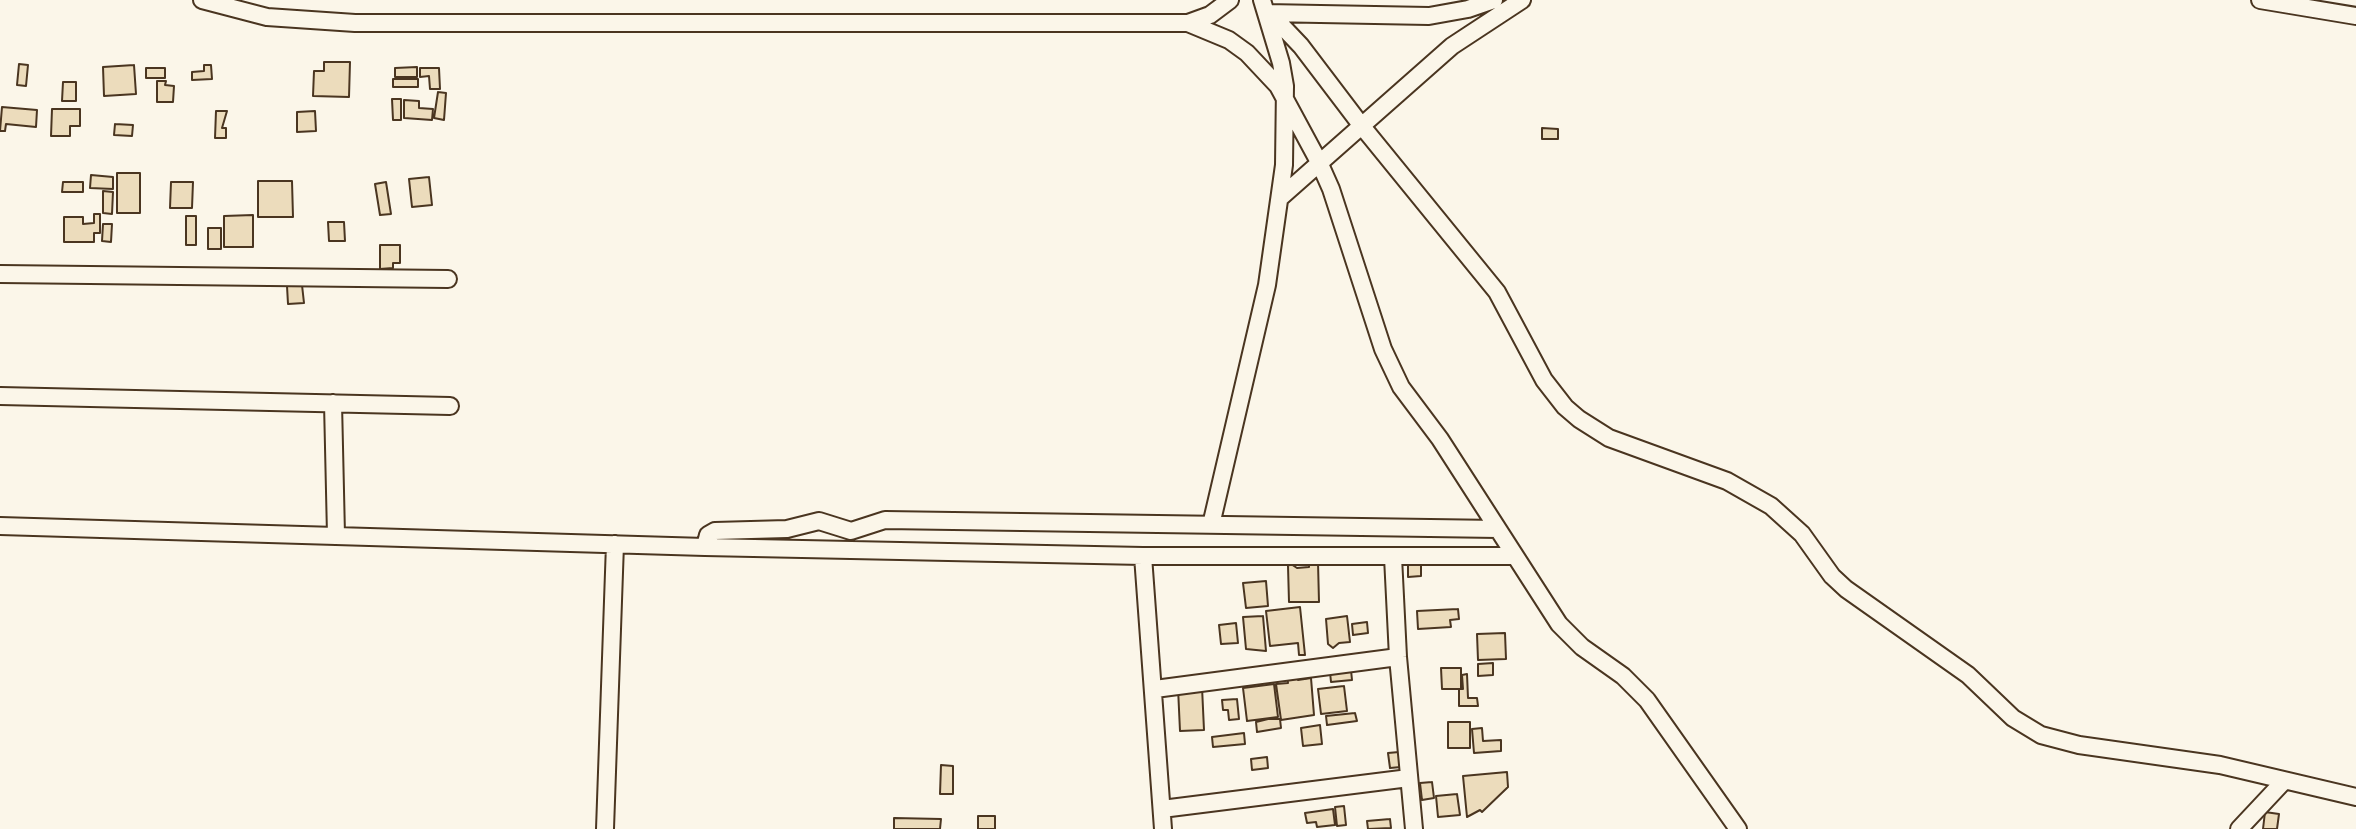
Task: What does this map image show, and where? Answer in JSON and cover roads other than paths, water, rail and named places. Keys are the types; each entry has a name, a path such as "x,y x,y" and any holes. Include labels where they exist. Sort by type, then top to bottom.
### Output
{"street":[{"path":"202,0 267,17 355,23 1188,23 1210,15 1230,0"},
{"path":"1265,10 1429,16 1468,9 1494,0"},
{"path":"1281,197 1452,46 1487,20 1522,0"},
{"path":"2260,0 2356,16"},
{"path":"1211,525 1267,285 1281,197 1287,102 1281,63 1265,10"},
{"path":"1265,10 1301,46 1497,292 1554,394 1593,429 1617,441 1727,481 1771,506 1802,534 1832,576 1846,589 1968,675 2013,718 2041,735 2079,745 2220,765 2356,797"},
{"path":"1188,23 1229,40 1247,53 1278,86 1319,162 1391,368 1413,405 1440,439 1547,608 1570,636 1623,676 1647,700 1738,829"},
{"path":"0,274 448,279"},
{"path":"0,396 450,406"},
{"path":"333,403 336,535"},
{"path":"705,547 708,535 715,531 787,529 819,521 851,531 885,520 1498,529"},
{"path":"0,526 705,547 1143,556 1515,556"},
{"path":"605,829 615,544"},
{"path":"1143,556 1163,829"},
{"path":"1393,557 1398,657 1414,829"},
{"path":"1155,689 1398,657"},
{"path":"1162,809 1409,778"},
{"path":"2239,829 2284,781"}]}
